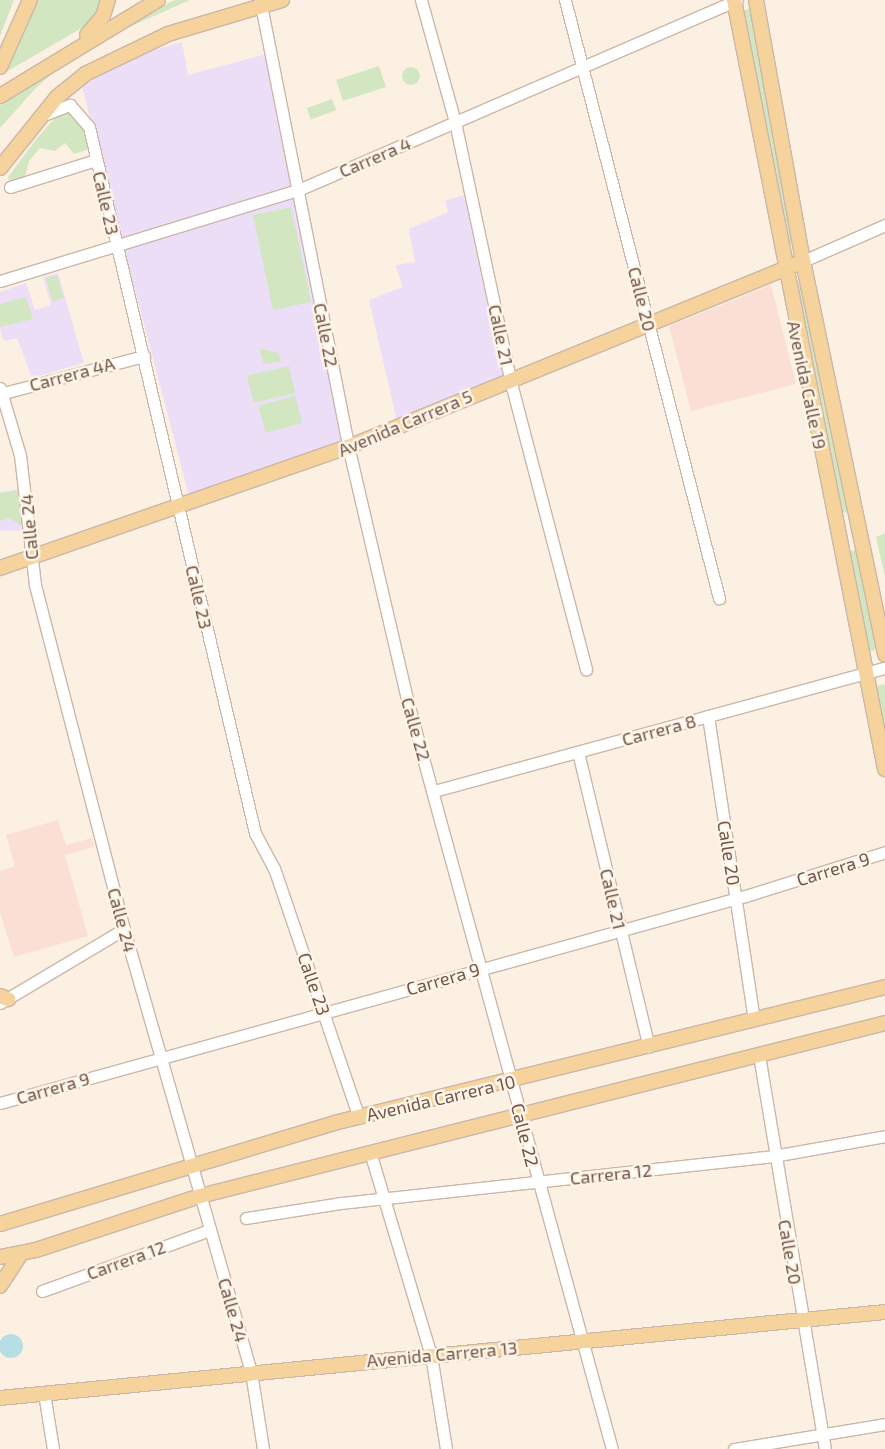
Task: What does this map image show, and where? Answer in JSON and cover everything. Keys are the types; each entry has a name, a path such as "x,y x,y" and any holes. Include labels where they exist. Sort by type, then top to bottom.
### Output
{"main road":[{"path":"0,67 30,0"},
{"path":"80,44 103,16 108,0"},
{"path":"5,93 80,44 158,0"},
{"path":"0,168 40,117 77,79 119,55 168,34 261,3 282,0"},
{"name":"Avenida Calle 19","path":"735,0 783,269 885,769"},
{"name":"Avenida Calle 19","path":"756,0 803,261 885,655"},
{"name":"Avenida Carrera 5","path":"0,568 179,509 348,447 648,322 803,261"},
{"path":"0,577 33,557"},
{"name":"Avenida Carrera 10","path":"0,1224 191,1164 359,1118 885,987"},
{"name":"Avenida Carrera 10","path":"0,1257 22,1254 200,1196 885,1023"},
{"path":"0,1268 22,1254"},
{"path":"0,1286 22,1254"},
{"name":"Avenida Carrera 13","path":"0,1398 250,1372 802,1322 885,1312"}],"street":[{"name":"Calle 21","path":"421,0 456,122 510,379 586,669"},
{"name":"Calle 20","path":"565,0 584,67 719,598"},
{"name":"Carrera 4","path":"0,281 116,244 298,190 735,0"},
{"name":"Calle 22","path":"261,3 348,447 434,791 483,967 537,1182 580,1341 612,1449"},
{"name":"Calle 23","path":"40,117 63,105 76,108 88,127 144,356 255,833 274,868 359,1118"},
{"path":"10,187 96,160"},
{"path":"803,261 885,225"},
{"name":"Carrera 4A","path":"1,391 144,356"},
{"name":"Calle 24","path":"1,391 20,455 35,585 124,930 250,1372 263,1449"},
{"path":"0,560 33,557"},
{"name":"Carrera 8","path":"434,791 885,668"},
{"name":"Calle 20","path":"708,716 754,1020"},
{"name":"Calle 21","path":"578,752 649,1047"},
{"name":"Carrera 9","path":"0,1103 620,928 736,898 885,852"},
{"path":"3,999 124,930"},
{"name":"Calle 20","path":"759,1055 773,1156 826,1449"},
{"name":"Carrera 12","path":"246,1218 383,1199 773,1156 885,1136"},
{"path":"370,1152 431,1355 446,1449"},
{"name":"Carrera 12","path":"42,1291 210,1230"},
{"path":"44,1393 53,1449"},
{"path":"734,1449 885,1424"}],"shaded area":[{"path":"182,42 188,75 266,54 343,443 189,496 82,87 122,59"},
{"path":"464,195 503,375 397,421 369,300 403,287 395,265 415,262 409,229 448,212 445,201"},
{"path":"58,273 84,363 32,378 17,338 4,341 0,330 0,292 26,283 35,310 51,305 43,277"},
{"path":"771,285 796,384 691,411 669,326"},
{"path":"20,489 27,530 0,531 0,492"},
{"path":"58,820 66,845 92,838 94,847 65,855 88,936 14,957 0,913 0,871 15,866 6,835"}],"green space":[{"path":"0,0 14,0 0,36"},
{"path":"36,0 101,0 101,4 92,22 6,72"},
{"path":"175,0 190,0 120,31 131,21"},
{"path":"751,9 792,243 783,245 742,11"},
{"path":"379,66 386,87 343,101 336,80"},
{"path":"411,67 417,70 420,76 417,82 411,85 405,82 402,76 405,70"},
{"path":"57,69 35,89 0,128 0,105"},
{"path":"332,99 336,110 311,120 307,108"},
{"path":"71,109 80,115 90,149 74,154 65,143 55,151 40,148 29,161 25,177 10,184 8,177 38,137 54,119"},
{"path":"291,207 311,302 273,310 253,215"},
{"path":"57,275 64,298 53,301 46,279"},
{"path":"800,283 849,512 840,514 791,285"},
{"path":"26,297 33,319 0,327 0,304"},
{"path":"259,348 279,353 281,361 264,364"},
{"path":"289,366 295,393 253,403 247,376"},
{"path":"295,396 302,423 266,433 258,406"},
{"path":"20,490 26,528 9,518 0,521 0,493"},
{"path":"885,533 885,577 876,537"},
{"path":"856,550 877,650 867,652 846,552"},
{"path":"885,684 885,725 877,686"}],"water":[{"path":"11,1334 16,1335 22,1341 22,1351 16,1357 11,1358 6,1357 0,1351 -1,1346 0,1341 6,1335"}]}
